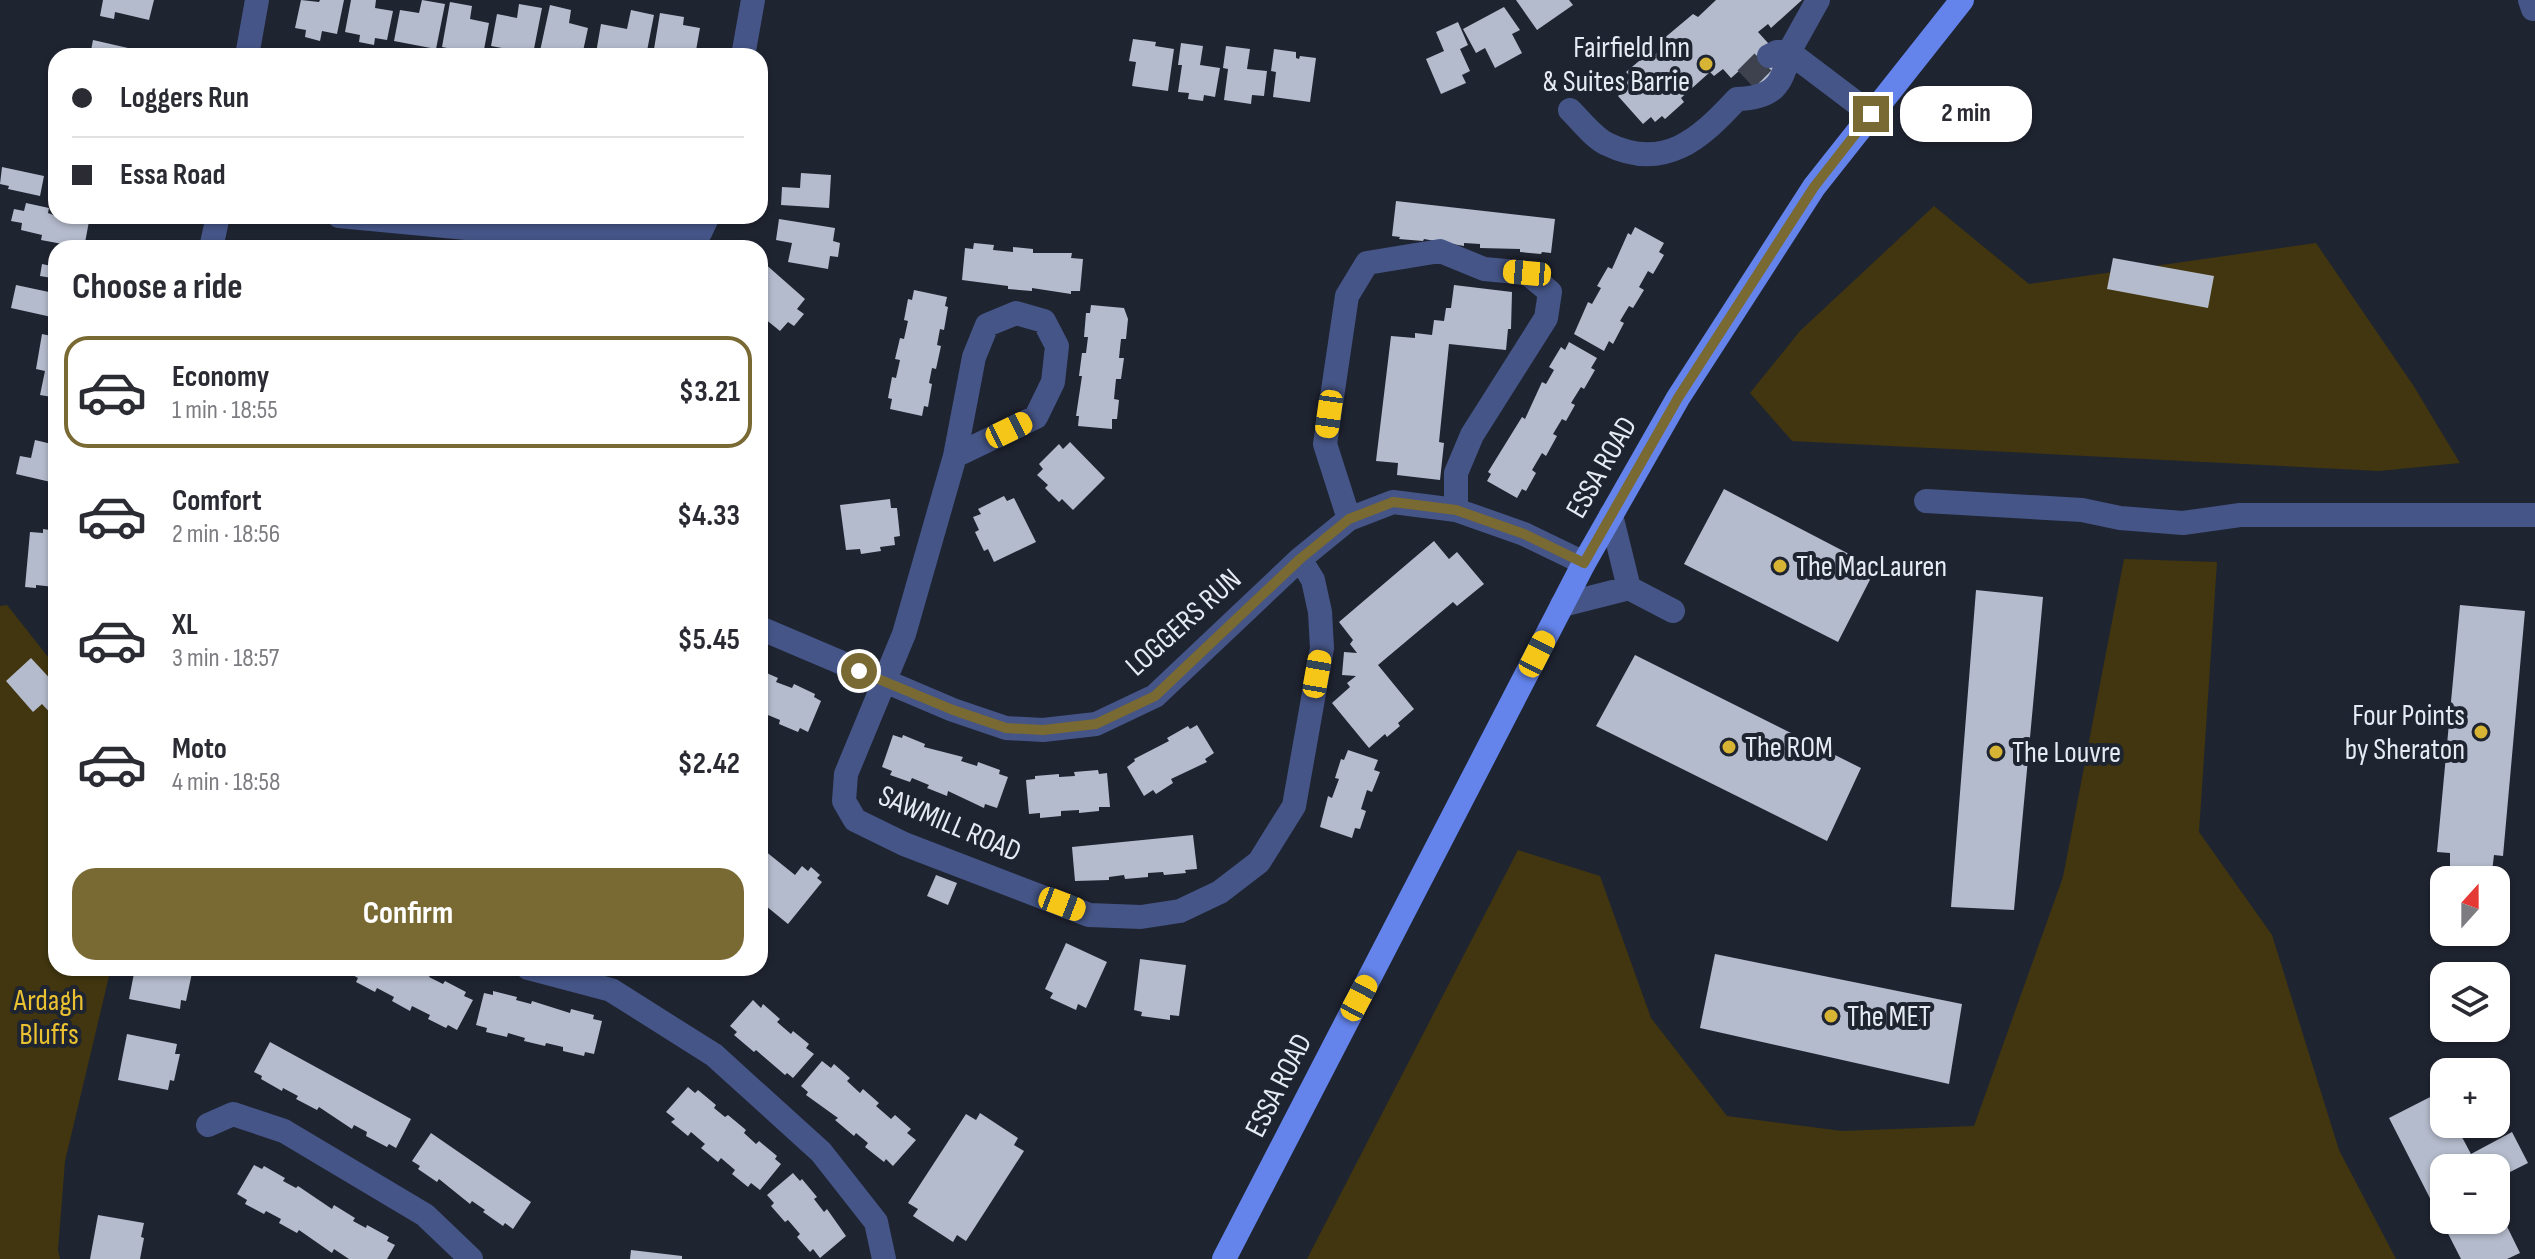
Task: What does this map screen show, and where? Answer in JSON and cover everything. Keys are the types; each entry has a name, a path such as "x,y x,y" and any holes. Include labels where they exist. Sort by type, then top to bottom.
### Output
{"main road":[{"name":"ESSA ROAD","path":"1224,1259 1584,563 1678,398 1805,200 1962,0"}],"street":[{"path":"248,48 257,0"},
{"path":"744,48 753,0"},
{"path":"1570,110 1605,144 1640,155 1664,154 1701,135 1742,89 1761,98 1780,82 1779,54 1818,0"},
{"path":"1779,54 1871,114"},
{"path":"424,224 466,228 700,233 704,224"},
{"path":"1349,519 1325,444 1347,296 1367,263 1440,251 1484,269 1527,273 1550,292 1546,318 1472,435 1456,473 1456,510"},
{"name":"SAWMILL ROAD","path":"955,456 1036,417 1053,382 1057,346 1044,321 1016,313 987,325 974,357 955,456 904,634 846,774 844,801 855,820 904,844 1089,915 1141,917 1180,911 1220,892 1259,862 1294,806 1322,648 1320,612 1313,580 1300,559"},
{"path":"1926,501 2082,510 2120,518 2183,523 2240,515 2535,515"},
{"name":"LOGGERS RUN","path":"768,631 953,710 1006,728 1043,730 1096,724 1155,696 1300,559 1349,519 1393,502 1456,510 1524,534 1584,563"},
{"path":"1611,515 1629,588"},
{"path":"1562,605 1629,588 1673,611"},
{"path":"558,976 611,990 714,1055 821,1152 876,1222 884,1259"},
{"path":"208,1125 233,1114 284,1131 425,1215 471,1259"}],"green space":[{"path":"1934,206 2029,284 2316,243 2413,385 2460,463 2379,471 1792,441 1750,393 1800,331"},
{"path":"2124,559 2217,562 2199,832 2272,935 2339,1150 2396,1259 1307,1259 1518,850 1600,876 1651,1018 1727,1116 1842,1131 1974,1126 2063,877"},
{"name":"Ardagh Bluffs","path":"7,605 48,657 48,976 109,976 65,1161 58,1250 60,1259 0,1259 0,606"}],"building":[{"path":"103,0 154,0 149,20 115,12 114,19 100,16"},
{"path":"301,0 344,0 337,34 322,31 320,41 305,37 306,30 295,28"},
{"path":"351,0 376,0 375,8 393,11 387,40 375,38 374,45 359,42 360,35 345,32"},
{"path":"422,0 445,4 436,48 394,41 400,10 419,13"},
{"path":"1516,0 1569,0 1573,5 1537,30"},
{"name":"Fairfield Inn & Suites Barrie","path":"1716,0 1802,0 1771,28 1768,24 1758,32 1768,43 1781,69 1757,90 1739,71 1731,78 1723,69 1714,76 1710,72 1681,98 1684,102 1665,119 1662,116 1655,122 1651,117 1643,124 1618,96 1627,88 1623,84 1631,77 1626,72 1645,56 1648,60 1666,45 1662,40 1693,14 1698,17"},
{"path":"450,2 472,6 470,19 489,23 484,48 442,47"},
{"path":"519,4 542,8 534,48 491,46 497,14 517,18"},
{"path":"550,5 571,10 569,23 588,28 584,48 541,48"},
{"path":"1504,7 1520,30 1512,34 1522,53 1495,68 1485,48 1476,53 1463,29"},
{"path":"631,10 654,15 648,48 597,48 601,24 627,29"},
{"path":"660,13 684,17 683,25 700,28 696,48 654,48"},
{"path":"1458,22 1468,45 1460,49 1470,71 1462,75 1466,83 1441,94 1426,59 1444,51 1436,32"},
{"path":"1133,39 1156,42 1155,46 1174,49 1168,91 1132,86 1136,62 1129,61"},
{"path":"93,40 128,48 92,48"},
{"path":"1181,43 1203,46 1200,65 1220,68 1215,97 1204,95 1203,101 1188,99 1189,93 1178,92"},
{"path":"1226,46 1250,49 1247,69 1267,71 1264,96 1252,95 1251,104 1224,100 1228,69 1223,68"},
{"path":"1274,49 1296,52 1299,59 1300,56 1316,58 1310,102 1273,97 1276,72 1271,71"},
{"path":"1999,100 2024,110 2012,138 1984,126 1991,107 1995,109"},
{"path":"2,167 44,176 40,196 8,189 9,186 0,184"},
{"path":"801,173 831,175 829,208 781,205 782,187 800,188"},
{"path":"1396,201 1555,219 1551,253 1480,248 1480,244 1464,243 1464,246 1424,239 1399,239 1392,236"},
{"path":"26,203 48,208 48,224 88,224 86,240 41,240 42,235 21,230 22,223 11,221 14,209 24,211"},
{"path":"779,219 835,228 833,241 840,243 838,257 830,256 828,269 788,262 792,243 776,240"},
{"path":"1635,227 1664,243 1659,252 1664,255 1653,274 1648,271 1639,287 1644,290 1633,308 1629,306 1620,321 1624,323 1613,344 1609,341 1604,351 1574,334 1588,302 1592,304 1601,288 1597,286 1608,267 1612,269 1628,233 1631,235"},
{"path":"974,243 994,245 993,250 1013,252 1013,247 1033,249 1033,253 1072,253 1071,258 1083,259 1080,291 1071,291 1071,294 1032,288 1032,291 1008,289 1008,286 962,280 965,248 973,249"},
{"path":"2113,258 2214,276 2208,308 2107,289"},
{"path":"42,264 48,265 48,277 40,276"},
{"path":"768,266 805,299 797,309 804,314 794,326 788,322 780,331 768,321"},
{"path":"16,285 48,292 48,316 11,308"},
{"path":"1454,285 1512,292 1511,329 1508,329 1506,350 1449,344 1439,442 1444,443 1440,480 1397,475 1398,463 1376,461 1391,336 1415,338 1415,333 1432,335 1434,320 1444,321 1446,308 1451,308"},
{"path":"914,290 947,297 945,306 948,307 944,330 940,329 937,345 941,346 936,369 932,368 929,383 932,384 928,407 924,406 922,416 890,409 892,399 888,398 892,377 896,378 900,360 895,359 900,338 904,339 908,321 904,320 908,299 912,300"},
{"path":"1091,305 1124,308 1128,319 1126,339 1121,339 1119,358 1124,358 1121,379 1116,379 1114,399 1119,400 1117,419 1112,419 1112,429 1078,426 1079,416 1076,416 1082,353 1086,353 1088,337 1084,337 1086,313 1090,313"},
{"path":"42,334 48,335 48,396 40,395 45,371 36,369"},
{"path":"1569,342 1597,358 1591,368 1595,370 1571,403 1575,405 1566,421 1562,419 1553,434 1557,436 1546,456 1542,453 1532,470 1536,473 1526,491 1522,489 1517,498 1487,481 1491,474 1488,472 1522,417 1525,419 1542,382 1546,384 1554,370 1549,367 1561,347 1565,350"},
{"path":"35,440 48,443 48,481 16,474 20,456 31,458"},
{"path":"1070,442 1105,478 1073,510 1062,499 1059,502 1037,475 1043,469 1039,464 1059,444 1063,449"},
{"name":"The MacLauren","path":"1724,489 1876,568 1838,642 1684,564"},
{"path":"1004,496 1007,501 1014,498 1036,542 994,562 988,549 984,551 975,532 979,530 973,517 981,514 978,509"},
{"path":"890,499 891,508 897,508 900,536 894,537 895,545 861,554 860,549 846,550 840,505"},
{"path":"43,529 48,530 48,586 25,587 30,532 43,533"},
{"path":"1434,541 1449,559 1457,552 1484,584 1457,606 1453,602 1378,665 1414,709 1398,723 1400,726 1369,748 1332,703 1350,687 1347,683 1356,676 1342,675 1344,652 1357,653 1350,644 1353,640 1339,622"},
{"name":"The Louvre","path":"1976,590 2043,597 2014,910 1951,907"},
{"name":"Four Points by Sheraton","path":"2460,605 2525,611 2503,856 2494,855 2493,866 2450,866 2450,853 2437,852"},
{"name":"The ROM","path":"1635,655 1861,768 1827,841 1596,726"},
{"path":"31,658 48,676 48,710 42,704 33,712 6,681"},
{"path":"768,674 778,678 776,682 792,688 794,684 815,694 814,697 821,701 808,732 800,728 798,732 779,724 780,720 768,715"},
{"path":"1197,725 1214,753 1205,759 1207,762 1171,779 1173,783 1156,794 1153,790 1144,796 1127,767 1134,759 1169,741 1167,738 1188,726 1190,729"},
{"path":"893,735 902,738 903,735 925,744 924,747 963,757 961,761 977,766 978,762 1000,770 999,774 1008,777 997,808 985,804 984,808 948,791 947,796 927,788 929,785 912,778 910,782 890,775 892,771 882,767"},
{"path":"1348,750 1378,760 1374,770 1380,772 1372,792 1367,790 1361,809 1366,811 1360,829 1355,828 1352,838 1320,827 1328,796 1332,798 1339,779 1335,778 1341,759 1344,760"},
{"path":"1098,770 1099,774 1107,773 1110,807 1079,813 1079,810 1061,811 1061,816 1040,818 1040,813 1029,814 1026,780 1059,774 1059,777 1075,776 1074,772"},
{"path":"1193,835 1197,869 1164,875 1163,872 1148,873 1148,877 1125,879 1124,875 1109,877 1109,880 1075,881 1072,847"},
{"path":"768,853 795,875 802,866 808,871 811,867 820,875 817,878 822,882 788,924 768,908"},
{"path":"936,875 957,883 948,905 927,896"},
{"path":"1066,943 1107,962 1086,1008 1078,1004 1076,1010 1050,998 1053,993 1045,989"},
{"name":"The MET","path":"1715,954 1962,1004 1949,1084 1700,1028"},
{"path":"1140,959 1186,965 1179,1016 1170,1015 1170,1020 1141,1016 1142,1012 1134,1010"},
{"path":"133,976 191,976 186,1001 181,1000 180,1009 129,999"},
{"path":"354,976 430,976 466,992 464,996 473,1000 457,1030 448,1025 446,1028 428,1019 430,1015 412,1006 410,1011 392,1001 394,997 356,982 358,978"},
{"path":"493,991 531,1004 532,1001 570,1013 571,1009 594,1015 593,1019 602,1021 594,1054 585,1052 584,1056 563,1051 563,1047 524,1041 525,1038 508,1033 507,1037 486,1032 487,1028 476,1025 484,993 493,995"},
{"path":"753,1000 761,1008 763,1004 780,1019 777,1022 791,1034 793,1031 809,1044 806,1048 814,1054 793,1078 734,1035 737,1032 730,1026"},
{"path":"127,1034 177,1044 175,1054 180,1054 174,1081 170,1080 168,1090 118,1080"},
{"path":"270,1042 411,1119 396,1148 389,1144 387,1147 366,1136 367,1132 354,1125 352,1129 319,1107 317,1110 296,1099 298,1096 261,1079 262,1076 254,1072"},
{"path":"822,1061 831,1068 834,1064 850,1078 847,1081 860,1093 863,1089 891,1119 895,1115 911,1129 907,1133 916,1140 893,1166 865,1147 868,1143 856,1133 854,1136 835,1120 838,1118 806,1095 808,1092 801,1086"},
{"path":"688,1087 695,1093 698,1090 716,1105 714,1108 746,1130 744,1133 756,1144 759,1141 777,1156 775,1159 781,1164 760,1190 751,1183 748,1187 732,1174 735,1170 721,1158 718,1162 701,1148 705,1144 691,1132 688,1136 671,1122 675,1119 666,1112"},
{"path":"2430,1097 2430,1138 2462,1138 2471,1154 2430,1154 2430,1198 2389,1118"},
{"path":"980,1113 1018,1138 1014,1145 1024,1151 966,1241 957,1235 953,1242 913,1216 918,1209 908,1203 966,1114 976,1120"},
{"path":"2512,1132 2528,1163 2510,1172 2510,1154 2471,1154 2501,1138 2510,1138"},
{"path":"431,1133 531,1202 513,1229 505,1223 503,1226 472,1201 470,1204 439,1179 437,1182 418,1169 420,1166 412,1161"},
{"path":"254,1165 262,1169 264,1166 285,1178 283,1181 296,1188 298,1186 332,1209 334,1205 355,1218 353,1221 389,1237 387,1241 395,1245 387,1259 349,1259 334,1249 332,1253 299,1230 297,1233 279,1223 281,1219 245,1204 247,1200 237,1194"},
{"path":"793,1173 800,1181 802,1179 817,1197 814,1199 824,1212 827,1209 846,1236 820,1258 797,1237 800,1234 771,1206 774,1203 767,1195"},
{"path":"98,1215 144,1223 140,1259 90,1259"},
{"path":"2510,1233 2520,1253 2507,1259 2461,1259 2448,1234"},
{"path":"631,1250 682,1256 682,1259 630,1259"}],"tunnel":[{"path":"1746,79 1769,56"}],"place":[{"name":"Fairfield Inn & Suites Barrie","path":"1706,64"},
{"name":"The MacLauren","path":"1780,566"},
{"name":"Four Points by Sheraton","path":"2481,732"},
{"name":"The ROM","path":"1729,747"},
{"name":"The Louvre","path":"1996,752"},
{"name":"The MET","path":"1831,1016"}],"route":[{"path":"859,671 1006,728 1043,730 1096,724 1155,696 1300,559 1349,519 1393,502 1456,510 1524,534 1584,563 1678,398 1814,187 1871,114"}]}
